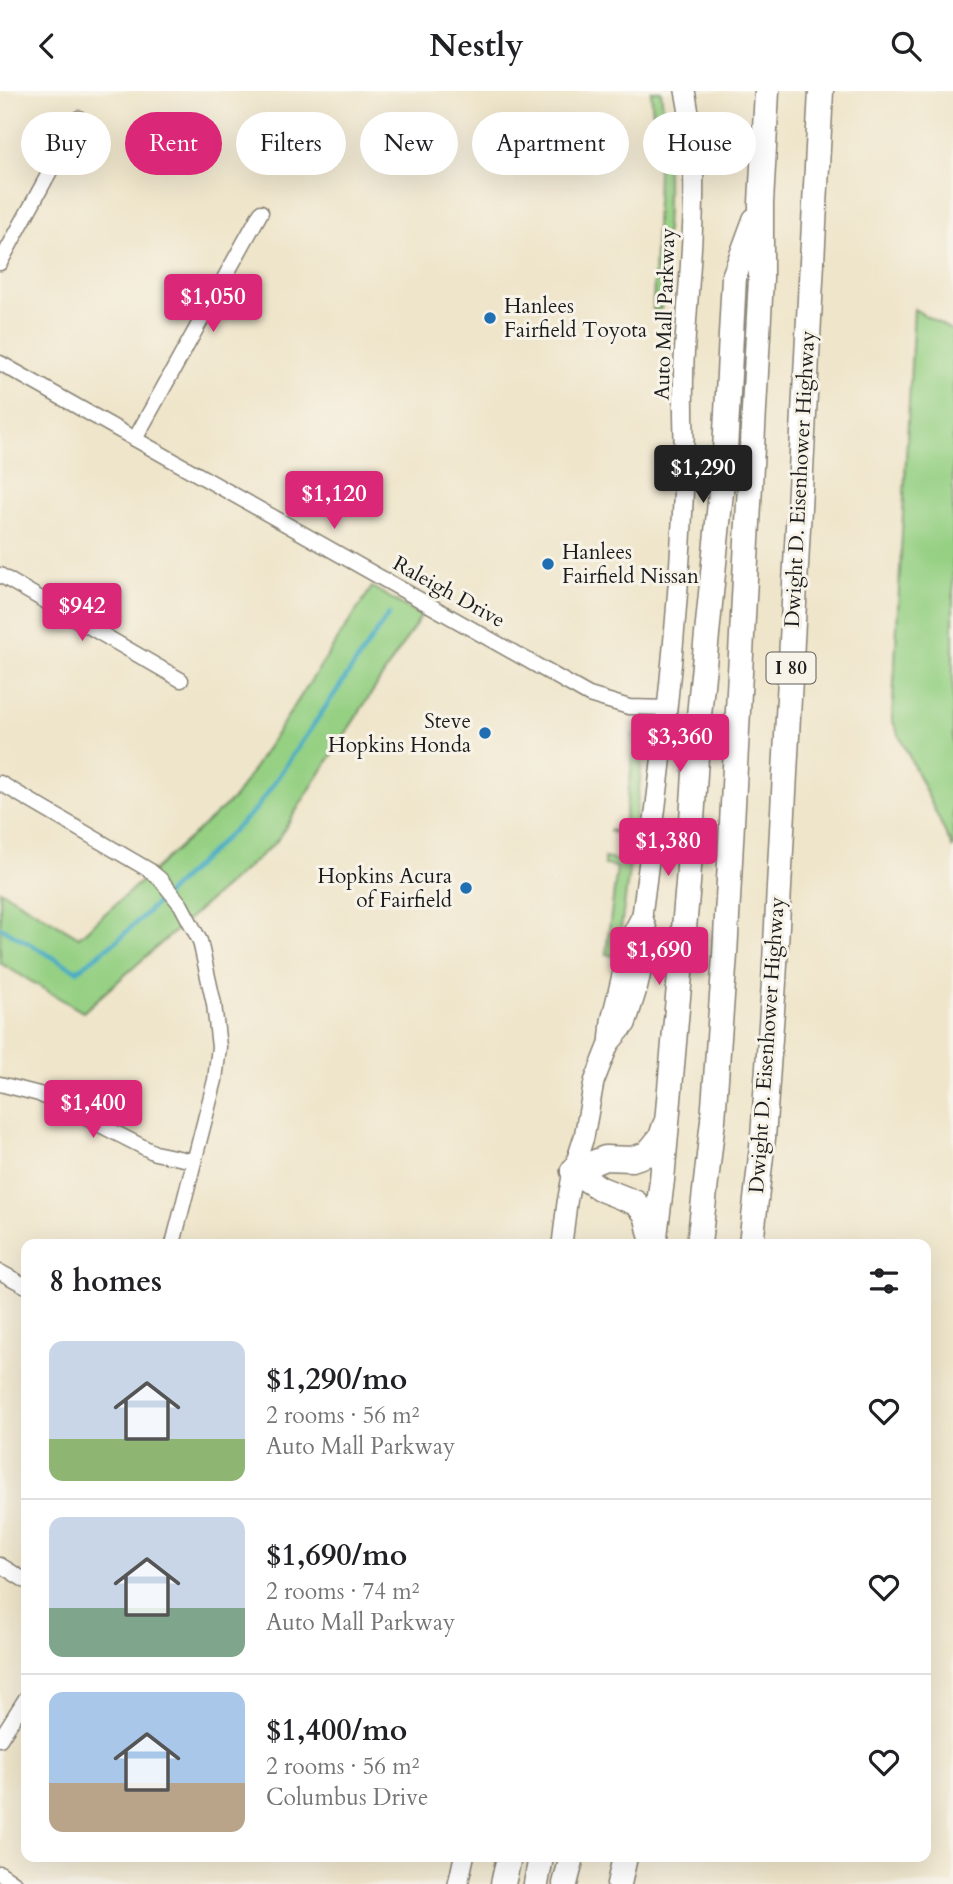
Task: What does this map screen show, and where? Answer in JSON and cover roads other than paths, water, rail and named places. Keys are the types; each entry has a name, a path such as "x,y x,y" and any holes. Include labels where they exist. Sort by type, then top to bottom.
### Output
{"highway":[{"name":"I 80","path":"700,1239 713,1121 726,941 761,278 761,203 767,91"},
{"name":"Dwight D. Eisenhower Highway","path":"752,1239 763,1138 774,982 821,91"},
{"path":"655,1239 688,883 698,726 726,451 734,278 761,203"},
{"path":"573,1171 605,1158 632,1159 647,1154 661,1137 668,1116"},
{"path":"573,1171 601,1189 636,1203 646,1214 653,1239"},
{"path":"503,1884 508,1862"},
{"path":"536,1884 540,1862"},
{"path":"565,1884 571,1862"}],"street":[{"name":"Auto Mall Parkway","path":"563,1239 573,1171 584,1137 594,1082 609,1044 626,1024 649,936 642,915 667,708 684,477 684,364 692,205 692,151 685,91"},
{"path":"0,263 48,175"},
{"path":"135,439 261,212"},
{"name":"Raleigh Drive","path":"0,363 589,695 629,707 667,708"},
{"path":"0,575 181,680"},
{"path":"0,783 149,870 181,905 200,941 214,1004 219,1047 215,1080 174,1239"},
{"path":"0,1084 39,1094 155,1153 193,1161"},
{"path":"0,1272 21,1283"},
{"path":"0,1565 21,1578"},
{"path":"0,1739 21,1706"},
{"path":"458,1884 463,1862"},
{"path":"0,1873 16,1884"}],"waterway":[{"path":"0,927 77,971 121,937 256,809 389,614"}],"place":[{"name":"Hanlees Fairfield Toyota","path":"490,318"},
{"name":"Hanlees Fairfield Nissan","path":"548,564"},
{"name":"Steve Hopkins Honda","path":"485,733"},
{"name":"Hopkins Acura of Fairfield","path":"466,888"}]}
